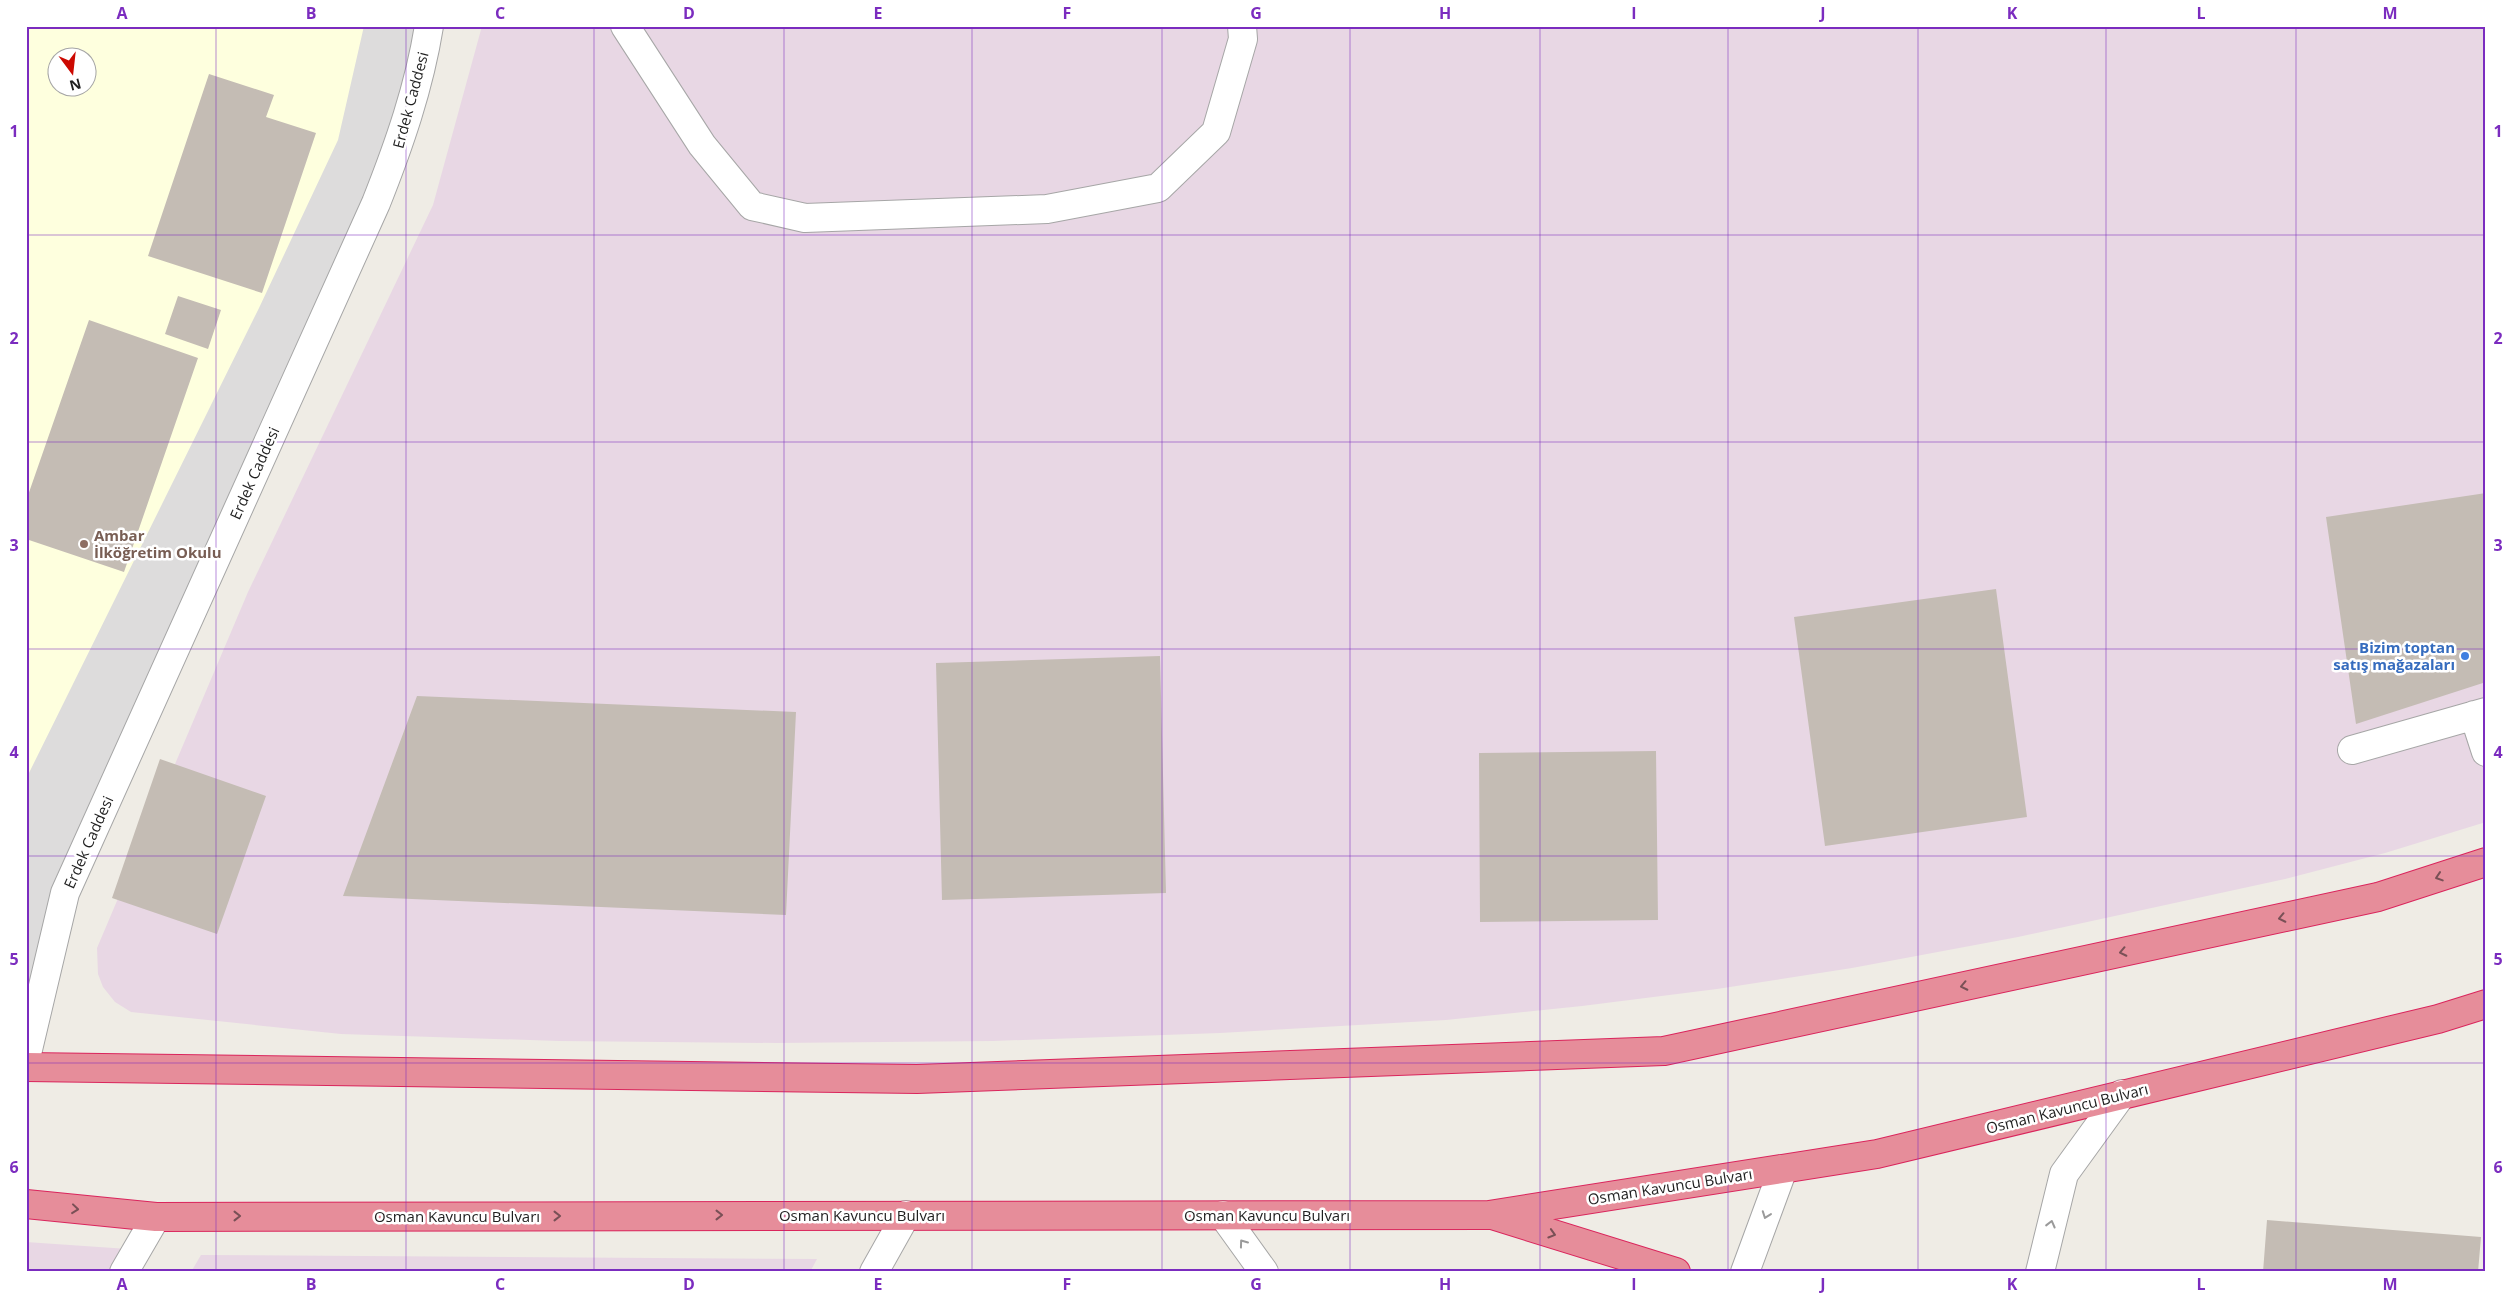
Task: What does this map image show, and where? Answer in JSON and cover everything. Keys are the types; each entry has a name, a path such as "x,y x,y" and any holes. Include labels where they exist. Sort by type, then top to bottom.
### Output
{"highway":[{"path":"26,1068 917,1079 1664,1051 2378,897 2486,862"},
{"name":"Osman Kavuncu Bulvarı","path":"26,1204 156,1217 1489,1214 1877,1154 2438,1019 2486,1004"},
{"path":"1489,1214 1676,1272"}],"street":[{"name":"Erdek Caddesi","path":"26,1058 65,893 376,203 399,146 416,88 429,26"},
{"path":"625,26 702,145 752,206 805,218 1047,209 1158,188 1216,132 1243,40 1242,26"},
{"path":"2352,750 2480,714 2486,752"},
{"path":"2040,1272 2064,1174 2122,1094"},
{"path":"1745,1272 1783,1169"},
{"path":"874,1272 906,1215"},
{"path":"1222,1215 1264,1272"},
{"path":"124,1272 156,1217"}],"shaded area":[{"name":"Ambar İlköğretim Okulu","path":"26,26 430,26 414,97 65,895 26,1048"},
{"name":"Ambar İlköğretim Okulu","path":"26,26 364,26 338,140 259,308 26,779"},
{"path":"482,26 2486,26 2486,822 2385,853 2285,879 2018,937 1852,968 1717,989 1582,1006 1446,1020 1220,1033 993,1041 776,1043 559,1041 341,1034 131,1012 115,1002 103,987 98,974 97,948 248,592 433,205"},
{"path":"26,1242 128,1249 113,1272 26,1272"},
{"path":"201,1255 817,1259 810,1272 191,1272"}],"building":[{"path":"209,74 274,95 266,117 316,133 262,293 148,256"},
{"path":"178,296 221,310 208,349 165,334"},
{"path":"89,320 198,358 124,572 26,539 26,501"},
{"path":"2486,493 2486,682 2356,724 2326,517"},
{"path":"1996,589 2027,817 1825,846 1794,617"},
{"path":"1160,656 1166,893 942,900 936,663"},
{"path":"417,696 796,712 786,915 343,896"},
{"path":"1656,751 1658,920 1480,922 1479,753"},
{"path":"160,759 266,796 217,934 112,898"},
{"path":"2267,1220 2481,1237 2478,1272 2263,1272"}],"place":[{"name":"Ambar İlköğretim Okulu","path":"84,544"},
{"name":"Bizim toptan satış mağazaları","path":"2465,656"}]}
